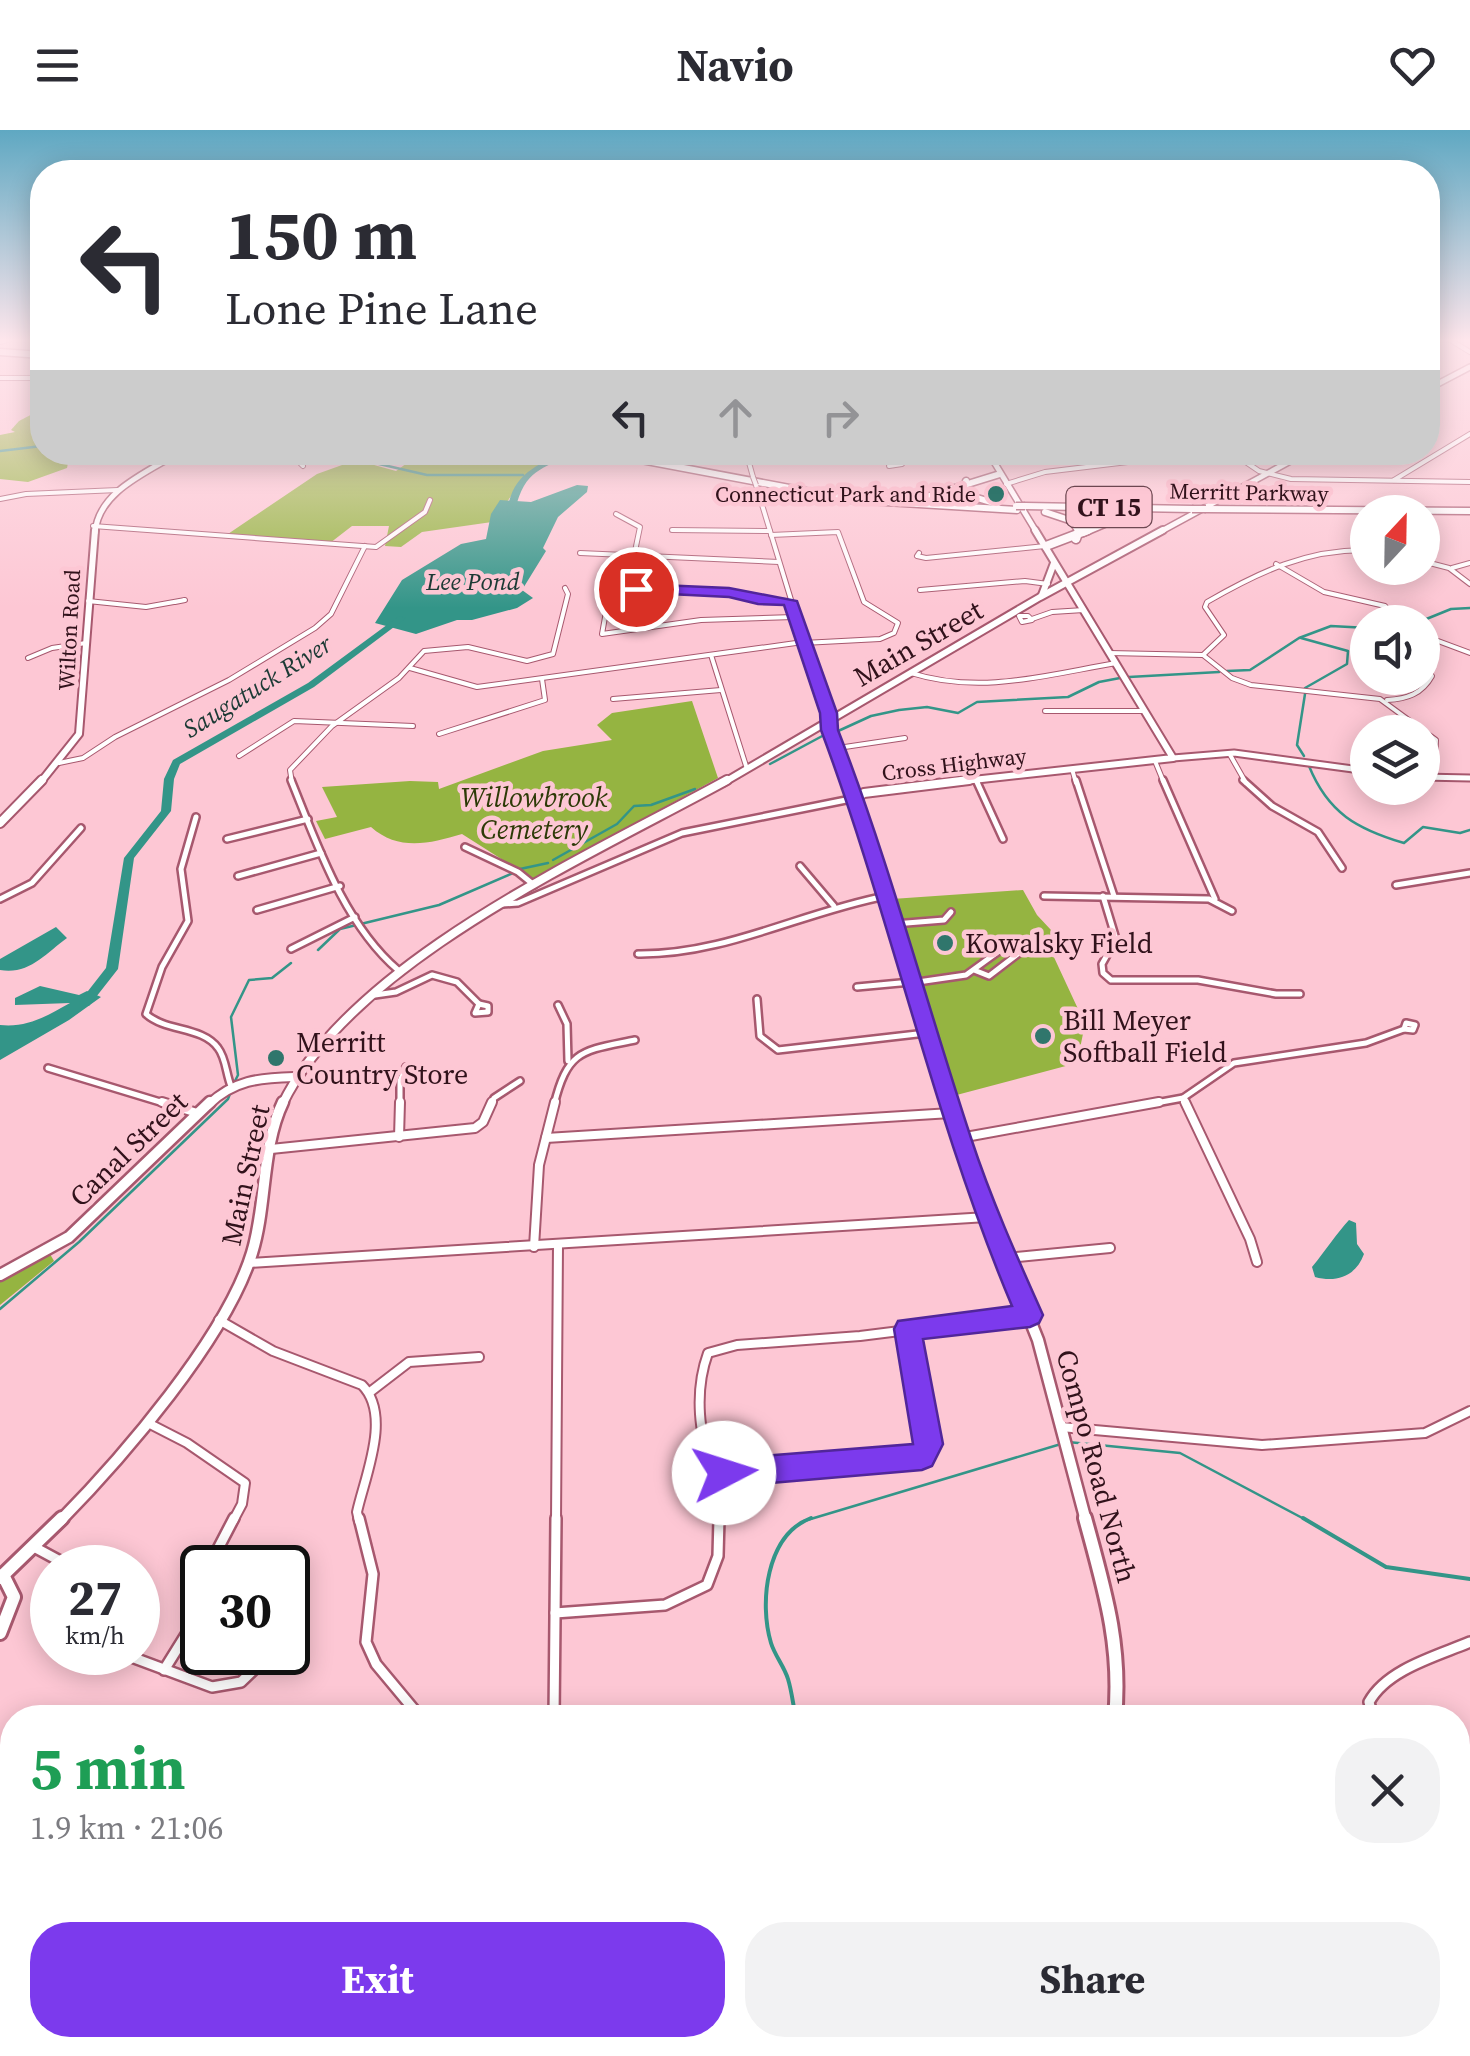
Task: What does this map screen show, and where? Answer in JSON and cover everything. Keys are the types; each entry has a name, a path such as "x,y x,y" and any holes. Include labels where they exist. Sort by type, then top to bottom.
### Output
{"highway":[{"name":"Merritt Parkway","path":"665,465 853,500 1021,508"},
{"name":"Merritt Parkway","path":"681,465 846,496 930,504 1470,513"},
{"path":"846,496 926,500 951,493 966,481 1000,474"},
{"path":"966,481 965,488 974,497 1058,514 1075,523 1080,532 1072,542"},
{"name":"Merritt Parkway","path":"1197,510 1350,514"},
{"path":"1046,546 1072,542 1116,516 1197,510"},
{"name":"Merritt Parkway","path":"1440,514 1470,513"}],"main road":[{"path":"93,528 101,508 118,490 159,465"},
{"path":"995,465 1173,758"},
{"name":"Main Street","path":"36,1545 144,1422 218,1320 249,1263 280,1105 294,1076 398,970 426,948 502,904 746,769 1040,597 1283,465"},
{"name":"Wilton Road","path":"0,823 60,763 80,730 93,528"},
{"path":"1040,597 1054,562"},
{"name":"Compo Road North","path":"828,721 856,798 959,1138 987,1217 1030,1315 1116,1642 1117,1705"},
{"name":"Cross Highway","path":"856,798 864,793 1173,758"},
{"name":"Canal Street","path":"0,1275 68,1237 196,1113 231,1086 253,1078 294,1076"},
{"name":"Main Street","path":"1,1575 30,1550"},
{"path":"0,1633 17,1598 14,1586 1,1575"}],"street":[{"path":"1440,453 1470,434"},
{"path":"750,465 828,721"},
{"path":"889,466 896,465"},
{"path":"1006,484 1028,482 1046,472 1119,465"},
{"path":"1252,465 1266,474 1294,480 1470,482"},
{"path":"1394,481 1420,465"},
{"path":"0,499 26,494 118,490"},
{"path":"93,528 382,545 425,512 430,500"},
{"path":"616,514 640,528 634,556"},
{"path":"409,668 476,687 803,643 880,639 894,633 898,624 864,602 838,532 672,530"},
{"path":"60,763 83,758 115,737 229,680 315,628 331,614 366,546"},
{"path":"938,556 1046,546"},
{"path":"1203,655 1224,636 1205,603 1275,564 1350,550"},
{"path":"580,553 779,562"},
{"path":"616,556 602,634 701,620 794,617"},
{"path":"1451,569 1470,563"},
{"path":"1275,564 1322,592 1381,605"},
{"path":"1440,566 1470,584"},
{"path":"920,590 1025,580 1048,584"},
{"path":"398,970 376,951 357,921 321,853 290,770 332,726 428,650 468,647 527,661 553,654 568,594 565,588"},
{"path":"609,588 729,592 758,600 790,601"},
{"path":"88,603 146,607 175,602"},
{"path":"1032,619 1052,612 1084,610"},
{"path":"28,658 52,648 86,642"},
{"path":"1440,642 1470,653"},
{"path":"1110,652 1203,655 1226,674 1251,686 1408,704"},
{"path":"711,655 746,769"},
{"path":"911,673 939,682 984,686 1116,663"},
{"path":"440,734 545,700 542,679"},
{"path":"613,699 721,690"},
{"path":"1408,704 1417,695"},
{"path":"1380,699 1406,715"},
{"path":"1408,704 1410,715"},
{"path":"1045,710 1144,712"},
{"path":"240,756 294,721 332,726 413,726"},
{"path":"838,748 905,738"},
{"path":"1229,752 1244,780 1272,806 1318,832 1342,868"},
{"name":"Cross Highway","path":"1173,758 1229,752 1350,769"},
{"path":"1155,761 1216,900 1232,911"},
{"path":"1072,769 1114,896"},
{"path":"1440,778 1470,778"},
{"path":"976,779 1004,839"},
{"name":"Cross Highway","path":"502,904 532,896 688,832 856,798"},
{"path":"196,818 181,869 188,921 162,967 146,1014 157,1023 216,1044 224,1056 231,1086"},
{"path":"227,840 308,819"},
{"path":"0,899 32,883 80,828"},
{"path":"465,847 518,872 535,886"},
{"path":"238,876 321,853"},
{"path":"800,866 834,906"},
{"path":"1396,884 1470,873"},
{"path":"258,910 340,886"},
{"path":"638,954 684,954 834,906 886,896"},
{"path":"1044,896 1216,900"},
{"path":"1102,896 1116,940 1102,964 1103,974 1112,980 1198,980 1276,994 1300,994"},
{"path":"894,924 944,920 951,912"},
{"path":"291,948 357,921"},
{"path":"858,987 950,980 974,970 1004,946 1019,954 989,976 974,970"},
{"path":"375,995 388,994 432,974 465,988 479,1004"},
{"path":"757,999 760,1036 778,1050 926,1033"},
{"path":"534,1247 538,1173 568,1062 567,1024 558,1005"},
{"path":"959,1138 1183,1098 1234,1063 1366,1043 1404,1028"},
{"path":"568,1062 592,1048 635,1040"},
{"path":"399,1137 400,1081 406,1067"},
{"path":"48,1068 196,1113"},
{"path":"270,1149 480,1126 494,1098 520,1081"},
{"path":"1183,1098 1250,1239 1257,1262"},
{"path":"546,1138 951,1113"},
{"path":"249,1263 987,1217"},
{"path":"554,1705 558,1246"},
{"path":"1005,1258 1110,1248"},
{"path":"555,1613 665,1605 707,1585 721,1552 719,1505 700,1425 697,1386 708,1353 736,1345 1030,1315"},
{"path":"218,1320 262,1346 356,1382 370,1392 376,1420 357,1512 373,1574 366,1642 376,1664 410,1705"},
{"path":"712,1475 922,1456 928,1444 908,1329"},
{"path":"370,1392 409,1362 479,1356"},
{"path":"1062,1438 1262,1445 1425,1433 1470,1411"},
{"path":"144,1422 201,1452 245,1483 242,1504 220,1545"},
{"path":"1371,1705 1380,1686 1400,1673 1470,1642"},
{"path":"164,1670 180,1644"},
{"path":"160,1668 205,1686 241,1682 248,1675"}],"green space":[{"path":"30,428 30,465 68,465 67,468 28,482 0,479 0,435 15,432 11,430"},
{"path":"342,465 374,465 396,471 404,465 544,465 526,476 492,522 422,532 401,547 385,546 389,526 352,526 330,543 225,536 317,474"},
{"name":"Willowbrook Cemetery","path":"692,701 718,778 533,879 462,834 414,843 392,840 371,827 325,839 316,821 337,817 322,787 410,781 438,782 439,789 543,751 612,740 597,725 612,713"},
{"path":"1023,890 1051,930 1052,953 1085,1024 1077,1063 949,1097 892,899"},
{"path":"50,1254 54,1261 0,1305 0,1279"}],"water":[{"name":"Lee Pond","path":"577,485 588,486 587,492 558,517 543,548 546,551 522,590 533,598 517,608 457,620 416,634 375,623 402,580 461,544 486,539 491,514 500,500 531,502"},
{"path":"56,927 67,938 44,956 20,969 0,970 0,959"},
{"path":"40,986 79,995 87,991 101,997 0,1060 0,1025 28,1023 70,1003 15,1005 15,998"},
{"path":"1349,1220 1356,1223 1357,1244 1364,1254 1360,1262 1345,1276 1315,1277 1312,1267"}],"waterway":[{"path":"0,451 30,447"},
{"path":"384,465 427,475 523,475"},
{"name":"Saugatuck River","path":"510,515 523,480 544,465"},
{"path":"1440,613 1470,608"},
{"name":"Saugatuck River","path":"85,1003 112,969 129,858 166,811 169,779 176,762 311,685 402,618"},
{"path":"1227,671 1250,670 1299,638 1331,626 1350,627"},
{"path":"1301,638 1348,651 1347,664 1305,688"},
{"path":"1129,677 1219,672"},
{"path":"836,732 871,716 899,710 927,707 958,713 977,702 1068,697 1099,682 1120,678"},
{"path":"1304,756 1297,745 1305,694"},
{"path":"770,764 826,734"},
{"path":"1325,763 1350,766"},
{"path":"1309,766 1335,807 1372,832 1404,843 1423,827 1460,833 1470,830"},
{"path":"553,860 617,824 634,806 651,805 695,789"},
{"path":"520,869 548,863"},
{"path":"318,950 340,929 439,905 513,873"},
{"path":"234,1083 238,1075 231,1017 249,980 272,978 291,963"},
{"path":"0,1309 79,1242 228,1099 231,1091"},
{"path":"1068,1442 1180,1453 1308,1521"},
{"path":"808,1520 1061,1444"},
{"path":"1303,1518 1386,1567 1470,1579"},
{"path":"793,1705 788,1679 767,1627 767,1590 775,1554 784,1539 808,1520"},
{"path":"804,1521 808,1520"}],"place":[{"name":"Connecticut Park and Ride","path":"996,494"},
{"name":"Kowalsky Field","path":"945,943"},
{"name":"Bill Meyer Softball Field","path":"1043,1036"},
{"name":"Merritt Country Store","path":"276,1058"}],"route":[{"path":"636,589 729,592 758,600 790,601 828,713 828,726 868,833 959,1138 987,1217 1030,1315 908,1329 928,1444 922,1456 724,1473"}]}
